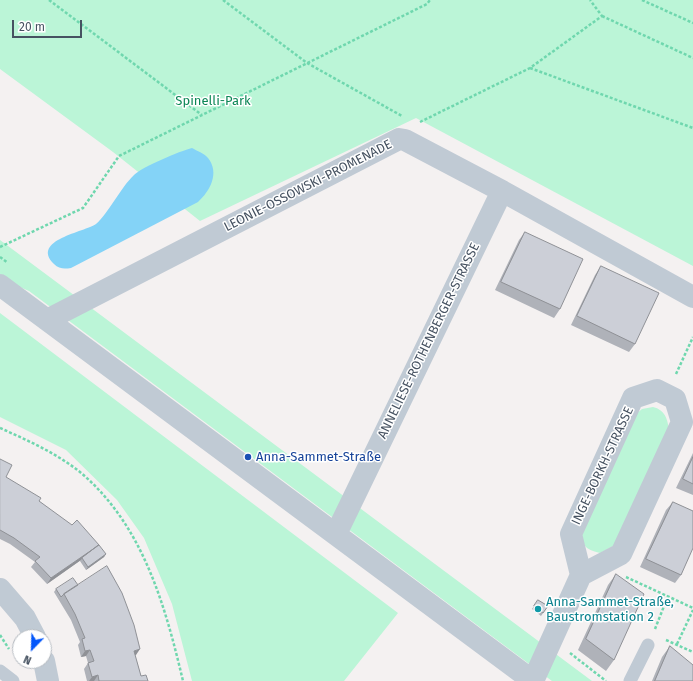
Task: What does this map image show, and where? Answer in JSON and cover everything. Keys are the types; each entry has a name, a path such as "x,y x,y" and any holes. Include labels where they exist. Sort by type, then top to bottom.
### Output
{"street":[{"name":"LEONIE-OSSOWSKI-PROMENADE","path":"47,320 399,139 406,140 502,191 693,297"},
{"name":"ANNELIESE-ROTHENBERGER-STRASSE","path":"336,534 502,191"},
{"path":"0,285 533,681 581,575 621,554 682,422 675,399 667,395"},
{"name":"INGE-BORKH-STRASSE","path":"581,575 571,534 633,398 657,390 667,395"},
{"path":"0,589 21,613 30,629"},
{"path":"46,669 48,681"}],"lane":[{"path":"630,681 650,640"},
{"path":"0,671 13,681"}],"path":[{"path":"49,0 202,115"},
{"path":"223,0 307,63 389,109"},
{"path":"0,247 83,208 119,156 427,4 430,0"},
{"path":"590,0 602,16 693,58"},
{"path":"642,0 693,23"},
{"path":"416,124 530,68 602,16"},
{"path":"530,68 693,128"},
{"path":"667,395 693,337"},
{"path":"0,428 38,446 79,472 115,508 148,564 168,620 184,681"},
{"path":"610,560 615,572 693,609 677,644"},
{"path":"668,596 650,640 677,644 693,652"},
{"path":"0,635 9,649"},
{"path":"552,640 606,681"}],"green space":[{"name":"Spinelli-Park","path":"0,0 693,0 693,266 416,118 200,221 113,152 0,69"},
{"path":"0,240 592,681 552,681 29,291 15,285 0,274"},
{"path":"0,313 398,613 344,681 192,681 172,604 144,538 117,500 66,450 0,417"},
{"path":"653,407 663,412 669,429 615,545 600,553 591,550 585,546 581,530 636,414 642,409"}],"water":[{"path":"192,148 208,158 212,164 213,170 210,187 198,202 71,268 62,268 54,264 48,256 49,249 54,243 62,238 90,227 101,220 124,186 134,175 145,168 179,152"}],"building":[{"path":"525,232 583,259 560,309 501,282"},
{"path":"601,266 659,293 635,344 577,316"},
{"path":"693,457 693,484 683,479"},
{"path":"0,459 12,465 6,477 41,498 39,501 72,525 77,520 99,545 51,578 35,561 40,557 14,538 0,530"},
{"path":"673,502 693,511 693,548 681,575 646,559"},
{"path":"99,545 106,554 88,567 82,558"},
{"path":"107,566 122,593 134,625 140,649 134,651 141,676 146,675 148,681 99,681 98,675 92,677 88,663 94,661 90,650 85,651 82,639 85,638 75,614 64,594"},
{"path":"616,574 644,594 614,660 586,639"},
{"path":"73,578 78,585 61,597 56,589"},
{"path":"538,600 548,606 543,613 534,606"},
{"path":"670,646 693,665 693,681 655,681"}],"place":[{"name":"Anna-Sammet-Straße","path":"248,457"},
{"name":"Anna-Sammet-Straße, Baustromstation 2","path":"538,609"}]}
